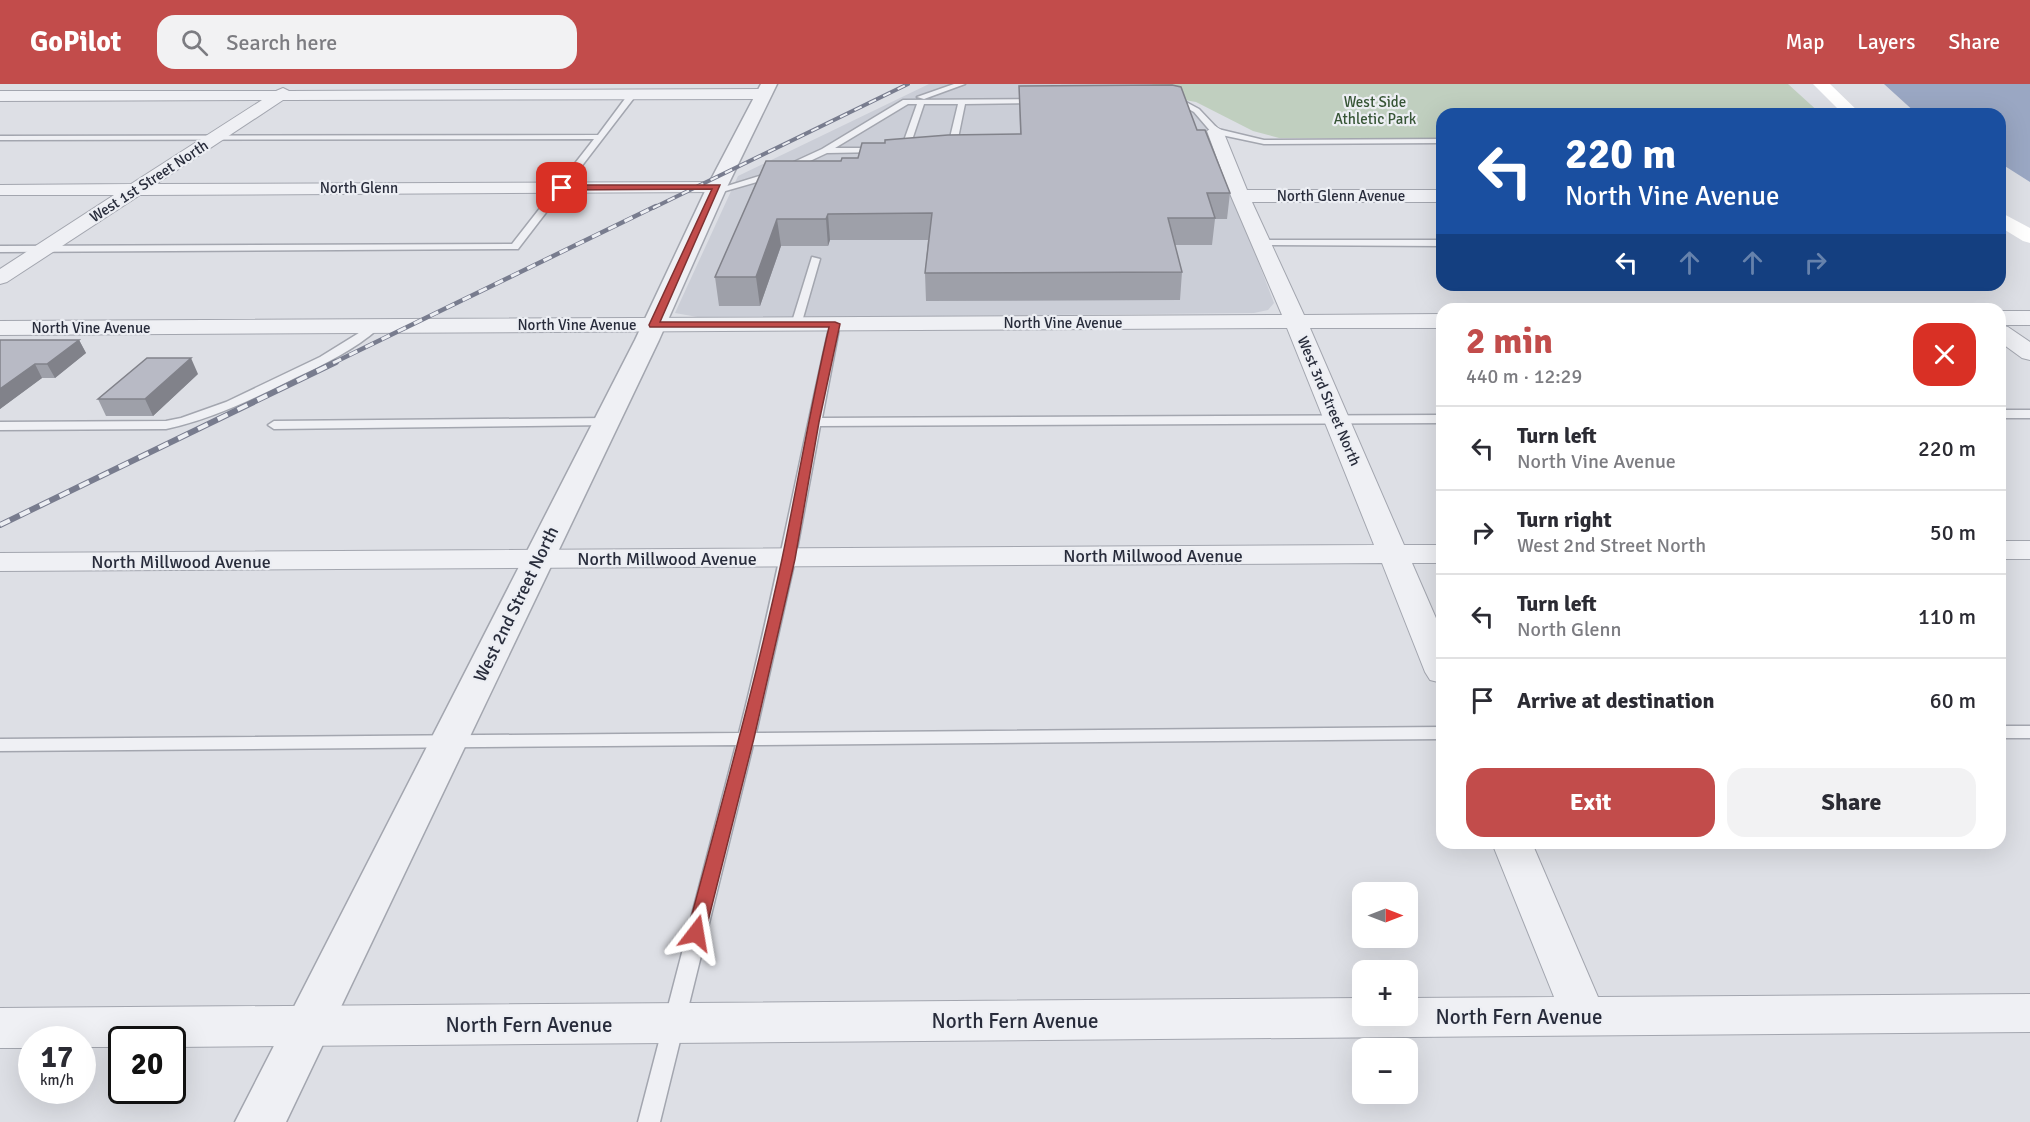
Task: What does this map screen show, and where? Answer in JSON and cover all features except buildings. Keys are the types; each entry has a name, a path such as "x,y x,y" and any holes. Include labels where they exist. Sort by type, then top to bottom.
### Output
{"main road":[{"path":"1821,84 1847,108"},
{"path":"2006,222 2030,237"},
{"path":"2006,241 2030,257"}],"street":[{"name":"West 1st Street North","path":"0,278 297,84"},
{"path":"0,96 633,94 766,89"},
{"name":"West 2nd Street North","path":"260,1122 654,325 716,189 766,89"},
{"name":"West 3rd Street North","path":"1215,131 1240,196 1296,322 1436,658"},
{"name":"North Glenn","path":"0,190 716,189"},
{"name":"North Glenn Avenue","path":"1240,196 1436,196"},
{"path":"2006,318 2030,318"},
{"name":"North Vine Avenue","path":"0,328 1436,321"},
{"path":"2006,336 2030,353"},
{"path":"2006,550 2030,550"},
{"name":"North Millwood Avenue","path":"0,562 1436,554"},
{"path":"1514,849 1584,1016"},
{"name":"North Fern Avenue","path":"0,1028 2030,1013"}],"lane":[{"path":"716,189 775,174 825,151 906,102 961,84"},
{"path":"0,249 515,247 633,94"},
{"path":"906,102 962,102 1030,97 1053,101"},
{"path":"1161,100 1178,100 1207,118 1215,131 1264,142 1436,141"},
{"path":"905,149 921,102"},
{"path":"940,149 952,148 962,102"},
{"path":"0,138 600,137"},
{"path":"825,151 916,149"},
{"path":"1261,243 1436,243"},
{"path":"796,324 815,259"},
{"path":"649,1122 672,1023 746,738 788,559 813,422 835,324"},
{"path":"0,426 166,425 188,421 226,408 340,352 361,339 375,326"},
{"path":"2006,414 2030,414"},
{"path":"813,422 1436,418"},
{"path":"274,425 606,422"},
{"path":"2006,732 2030,732"},
{"path":"0,745 1436,733"}],"shaded area":[{"path":"929,84 1152,84 1156,95 1195,110 1204,120 1274,303 1268,310 1254,313 703,318 675,313 738,176"}],"green space":[{"name":"West Side Athletic Park","path":"1152,84 1788,84 1814,108 1436,108 1436,138 1279,138 1253,131 1196,102 1156,95"}],"water":[{"path":"1884,84 2030,84 2030,182 2006,167 2006,108 1910,108"}],"railway":[{"path":"653,208 908,84"},
{"path":"333,363 656,206"},
{"path":"0,525 336,362"}],"route":[{"path":"562,188 717,187 654,325 835,324 813,422 788,559 746,738 696,933"}]}
